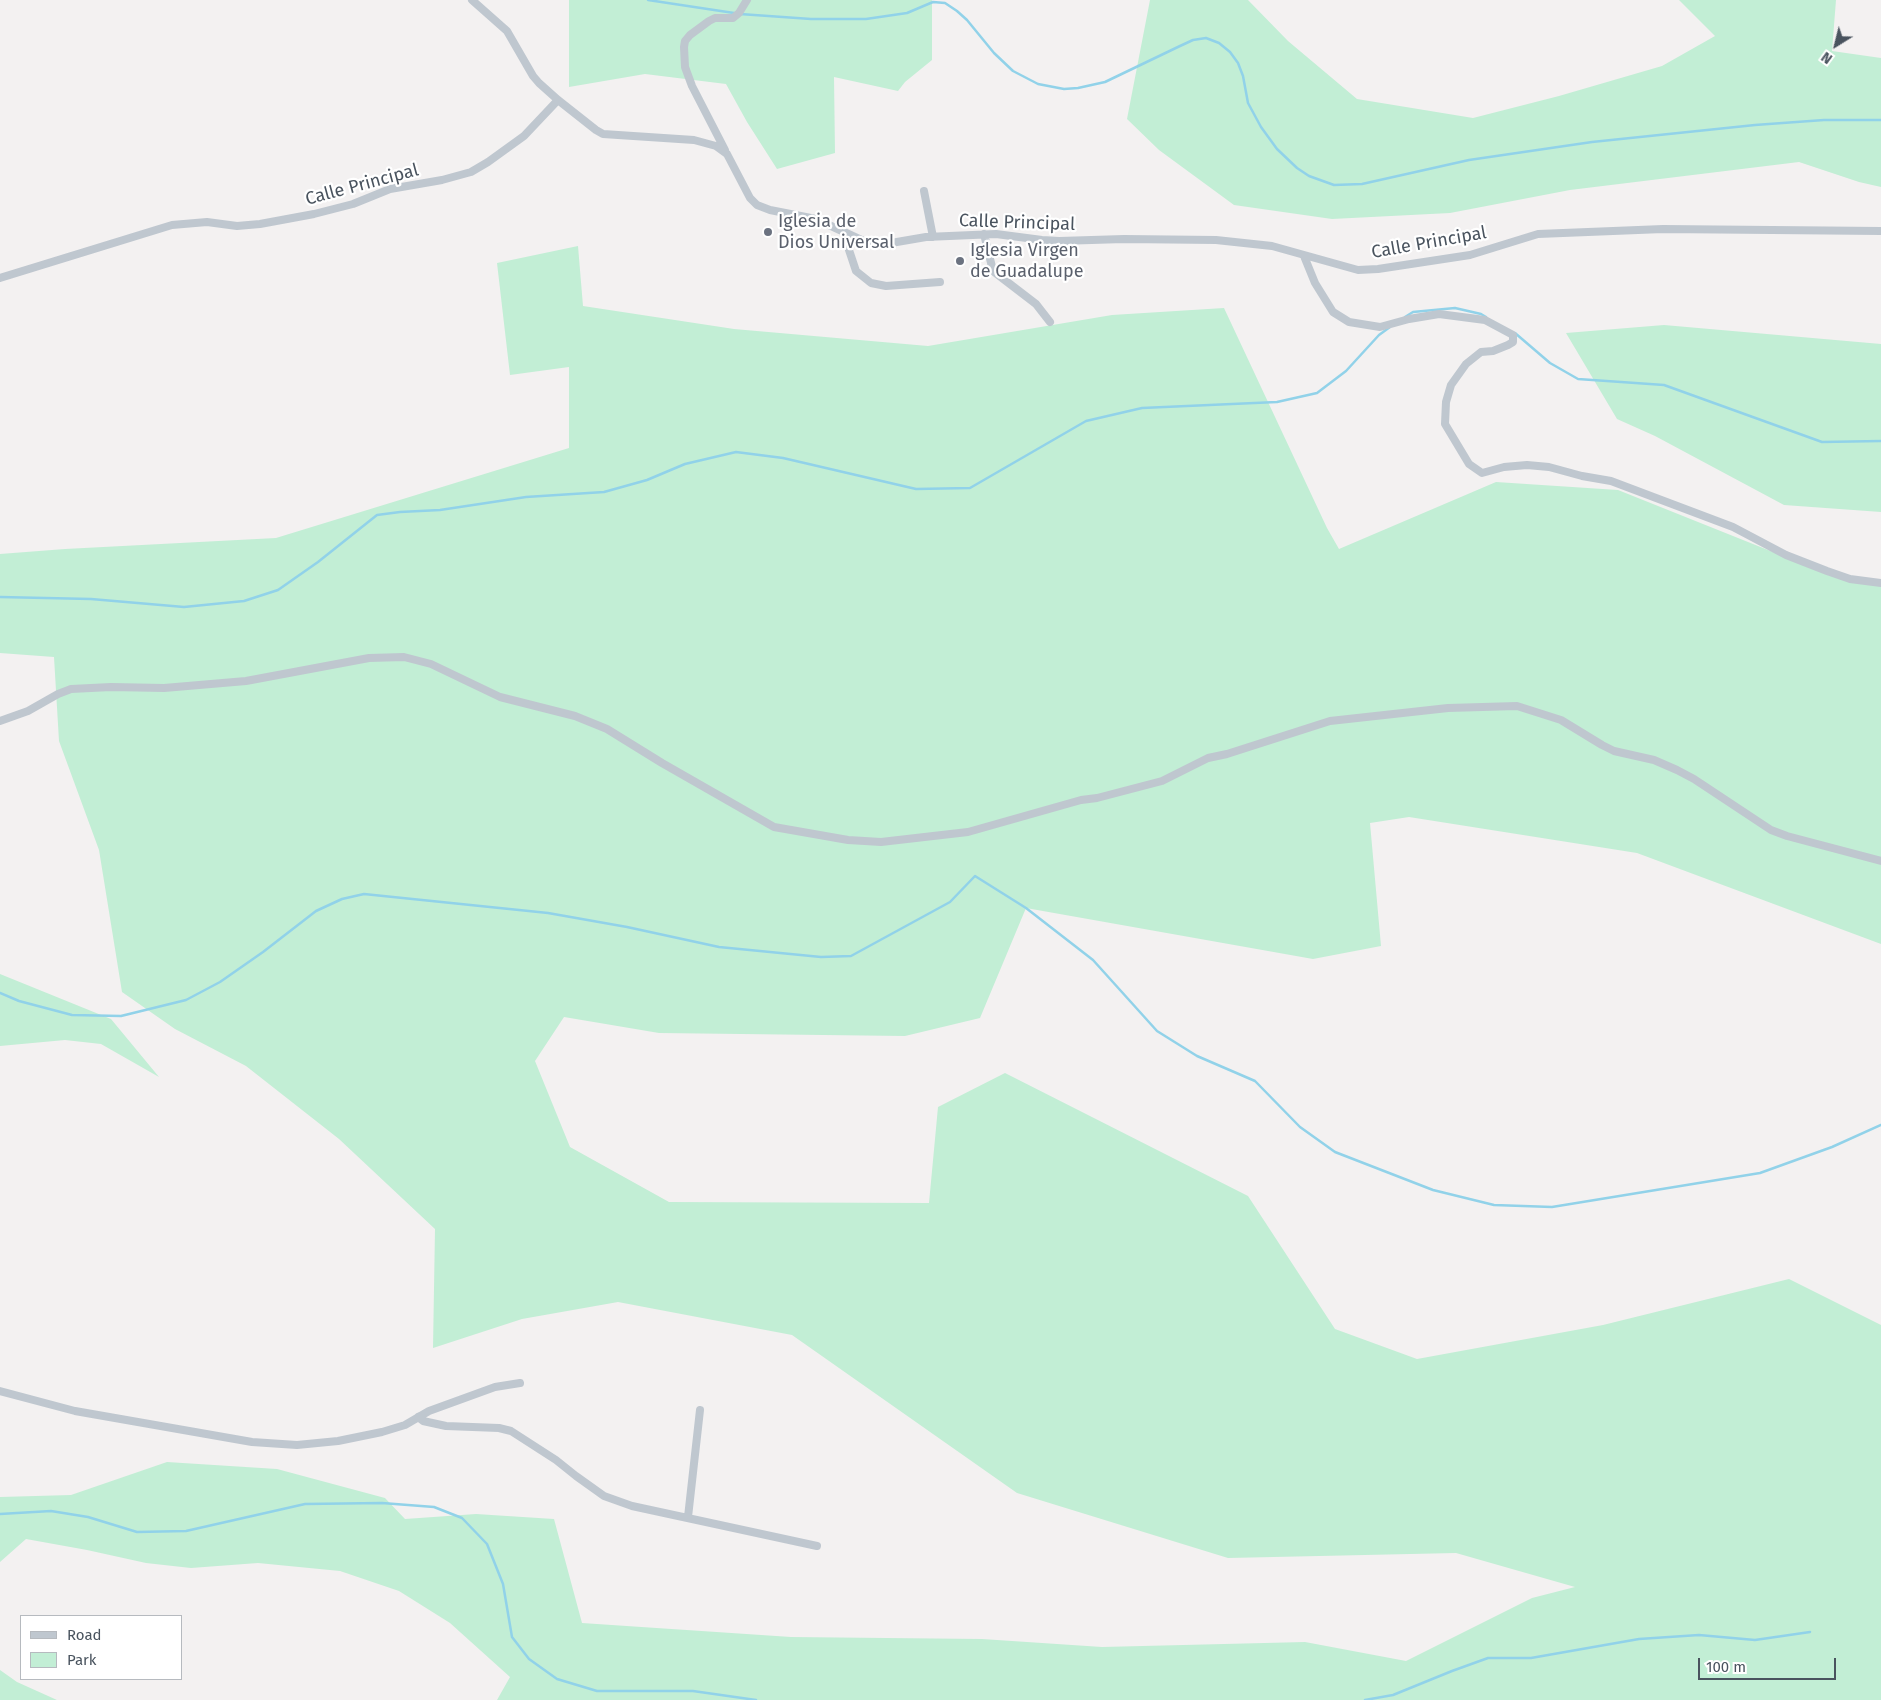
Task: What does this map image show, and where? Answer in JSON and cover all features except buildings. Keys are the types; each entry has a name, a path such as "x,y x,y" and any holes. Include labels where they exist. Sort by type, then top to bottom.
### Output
{"street":[{"path":"472,0 507,31 533,76 558,100 603,134 707,142 722,149 727,154"},
{"name":"Calle Principal","path":"747,0 734,18 715,18 690,35 685,41 685,68 692,86 750,198 757,205 770,210 816,219 870,244 984,234 1059,241 1124,239 1216,240 1272,246 1358,270 1387,268 1470,255 1538,234 1663,229 1881,231"},
{"name":"Calle Principal","path":"0,278 172,226 207,222 238,226 260,224 314,214 353,204 390,189 442,180 471,172 524,136 558,100"},
{"path":"924,191 933,237"},
{"path":"846,233 848,247 856,271 871,284 886,286 940,282"},
{"path":"984,234 993,271 1036,304 1050,322"},
{"path":"1304,256 1315,283 1333,312 1349,322 1380,327 1409,319 1439,314 1485,320 1513,335 1513,342 1508,346 1494,351 1481,352 1466,364 1451,385 1446,402 1445,424 1469,464 1482,474 1504,466 1527,465 1549,467 1582,476 1611,481 1733,527 1786,555 1827,571 1850,578 1881,583"},
{"path":"0,721 28,711 71,689 111,687 164,688 246,681 369,658 404,657 431,664 500,697 575,716 607,729 774,827 848,840 881,842 968,832 1082,800 1097,798 1162,781 1208,758 1227,754 1330,722 1448,708 1517,706 1561,720 1602,746 1614,751 1654,760 1677,770 1771,830 1881,861"},
{"path":"0,1391 75,1411 252,1442 297,1445 338,1441 382,1432 405,1425 429,1411 495,1387 520,1383"},
{"path":"688,1517 700,1410"},
{"path":"418,1417 423,1421 446,1426 499,1428 511,1431 556,1460 604,1496 632,1506 817,1546"}],"green space":[{"path":"569,0 932,0 932,60 905,82 898,91 834,77 835,153 777,169 747,122 726,84 645,74 569,87"},
{"path":"1150,0 1248,0 1288,41 1357,99 1473,118 1559,96 1662,66 1715,36 1679,0 1836,0 1832,51 1881,58 1881,187 1859,182 1799,162 1570,190 1450,213 1332,219 1234,205 1159,150 1127,119"},
{"path":"578,246 583,306 734,329 928,346 1112,315 1224,308 1327,528 1339,549 1496,482 1618,490 1843,580 1881,584 1881,944 1637,853 1409,817 1370,823 1381,946 1313,959 1026,908 980,1018 905,1036 659,1033 564,1017 535,1061 570,1147 669,1202 929,1203 938,1107 1005,1073 1248,1196 1335,1329 1417,1359 1603,1325 1789,1279 1881,1325 1881,1700 497,1700 510,1677 450,1623 399,1591 340,1571 258,1563 191,1568 146,1563 26,1539 0,1562 0,1497 71,1495 167,1462 277,1469 385,1498 405,1519 476,1514 554,1519 582,1623 791,1637 982,1639 1102,1647 1305,1642 1406,1661 1532,1598 1575,1587 1456,1553 1228,1558 1017,1493 792,1335 618,1302 522,1319 433,1348 435,1229 339,1139 246,1066 175,1029 122,992 99,850 59,741 54,657 0,653 0,554 276,538 569,448 569,367 510,375 497,263"},
{"path":"1664,325 1881,344 1881,512 1784,505 1655,436 1617,419 1566,333"},
{"path":"0,974 111,1019 159,1077 101,1044 65,1040 0,1046"},
{"path":"0,1670 17,1682 57,1700 0,1700"}],"waterway":[{"path":"648,0 734,13"},
{"path":"740,14 811,19 866,19 907,13 933,2 945,3 967,20 994,53 1013,71 1038,84 1064,89 1105,82 1193,40 1206,38 1219,43 1230,52 1238,63 1243,76 1248,103 1261,127 1277,149 1297,168 1309,176 1334,185 1362,184 1469,160 1592,142 1755,125 1824,120 1881,120"},
{"path":"1405,317 1413,312 1455,308 1486,317"},
{"path":"0,597 91,599 184,607 244,601 278,590 318,562 377,515 440,510 526,497 604,492 647,480 685,464 736,452 783,458 916,489 970,488 1086,421 1142,408 1277,402 1317,393 1346,371 1379,335 1390,327"},
{"path":"1515,333 1550,363 1578,379 1664,385 1822,442 1881,441"},
{"path":"0,993 19,1001 72,1015 121,1016 186,1000 220,982 316,911 342,899 364,894 548,913 627,927 719,947 821,957 851,956 950,902 975,876 1026,908 1093,960 1157,1031 1197,1056 1255,1081 1300,1127 1335,1152 1433,1190 1494,1205 1552,1207 1760,1173 1832,1147 1881,1125"},
{"path":"0,1514 51,1511 88,1517 137,1532 186,1531 305,1504 382,1503 434,1507 462,1518 487,1544 503,1584 512,1637 529,1659 557,1679 597,1691 693,1691 756,1700"},
{"path":"1365,1700 1393,1695 1488,1658 1531,1658 1639,1639 1699,1635 1755,1640 1810,1632"}],"place":[{"name":"Iglesia de Dios Universal","path":"768,232"},
{"name":"Iglesia Virgen de Guadalupe","path":"960,261"}]}
